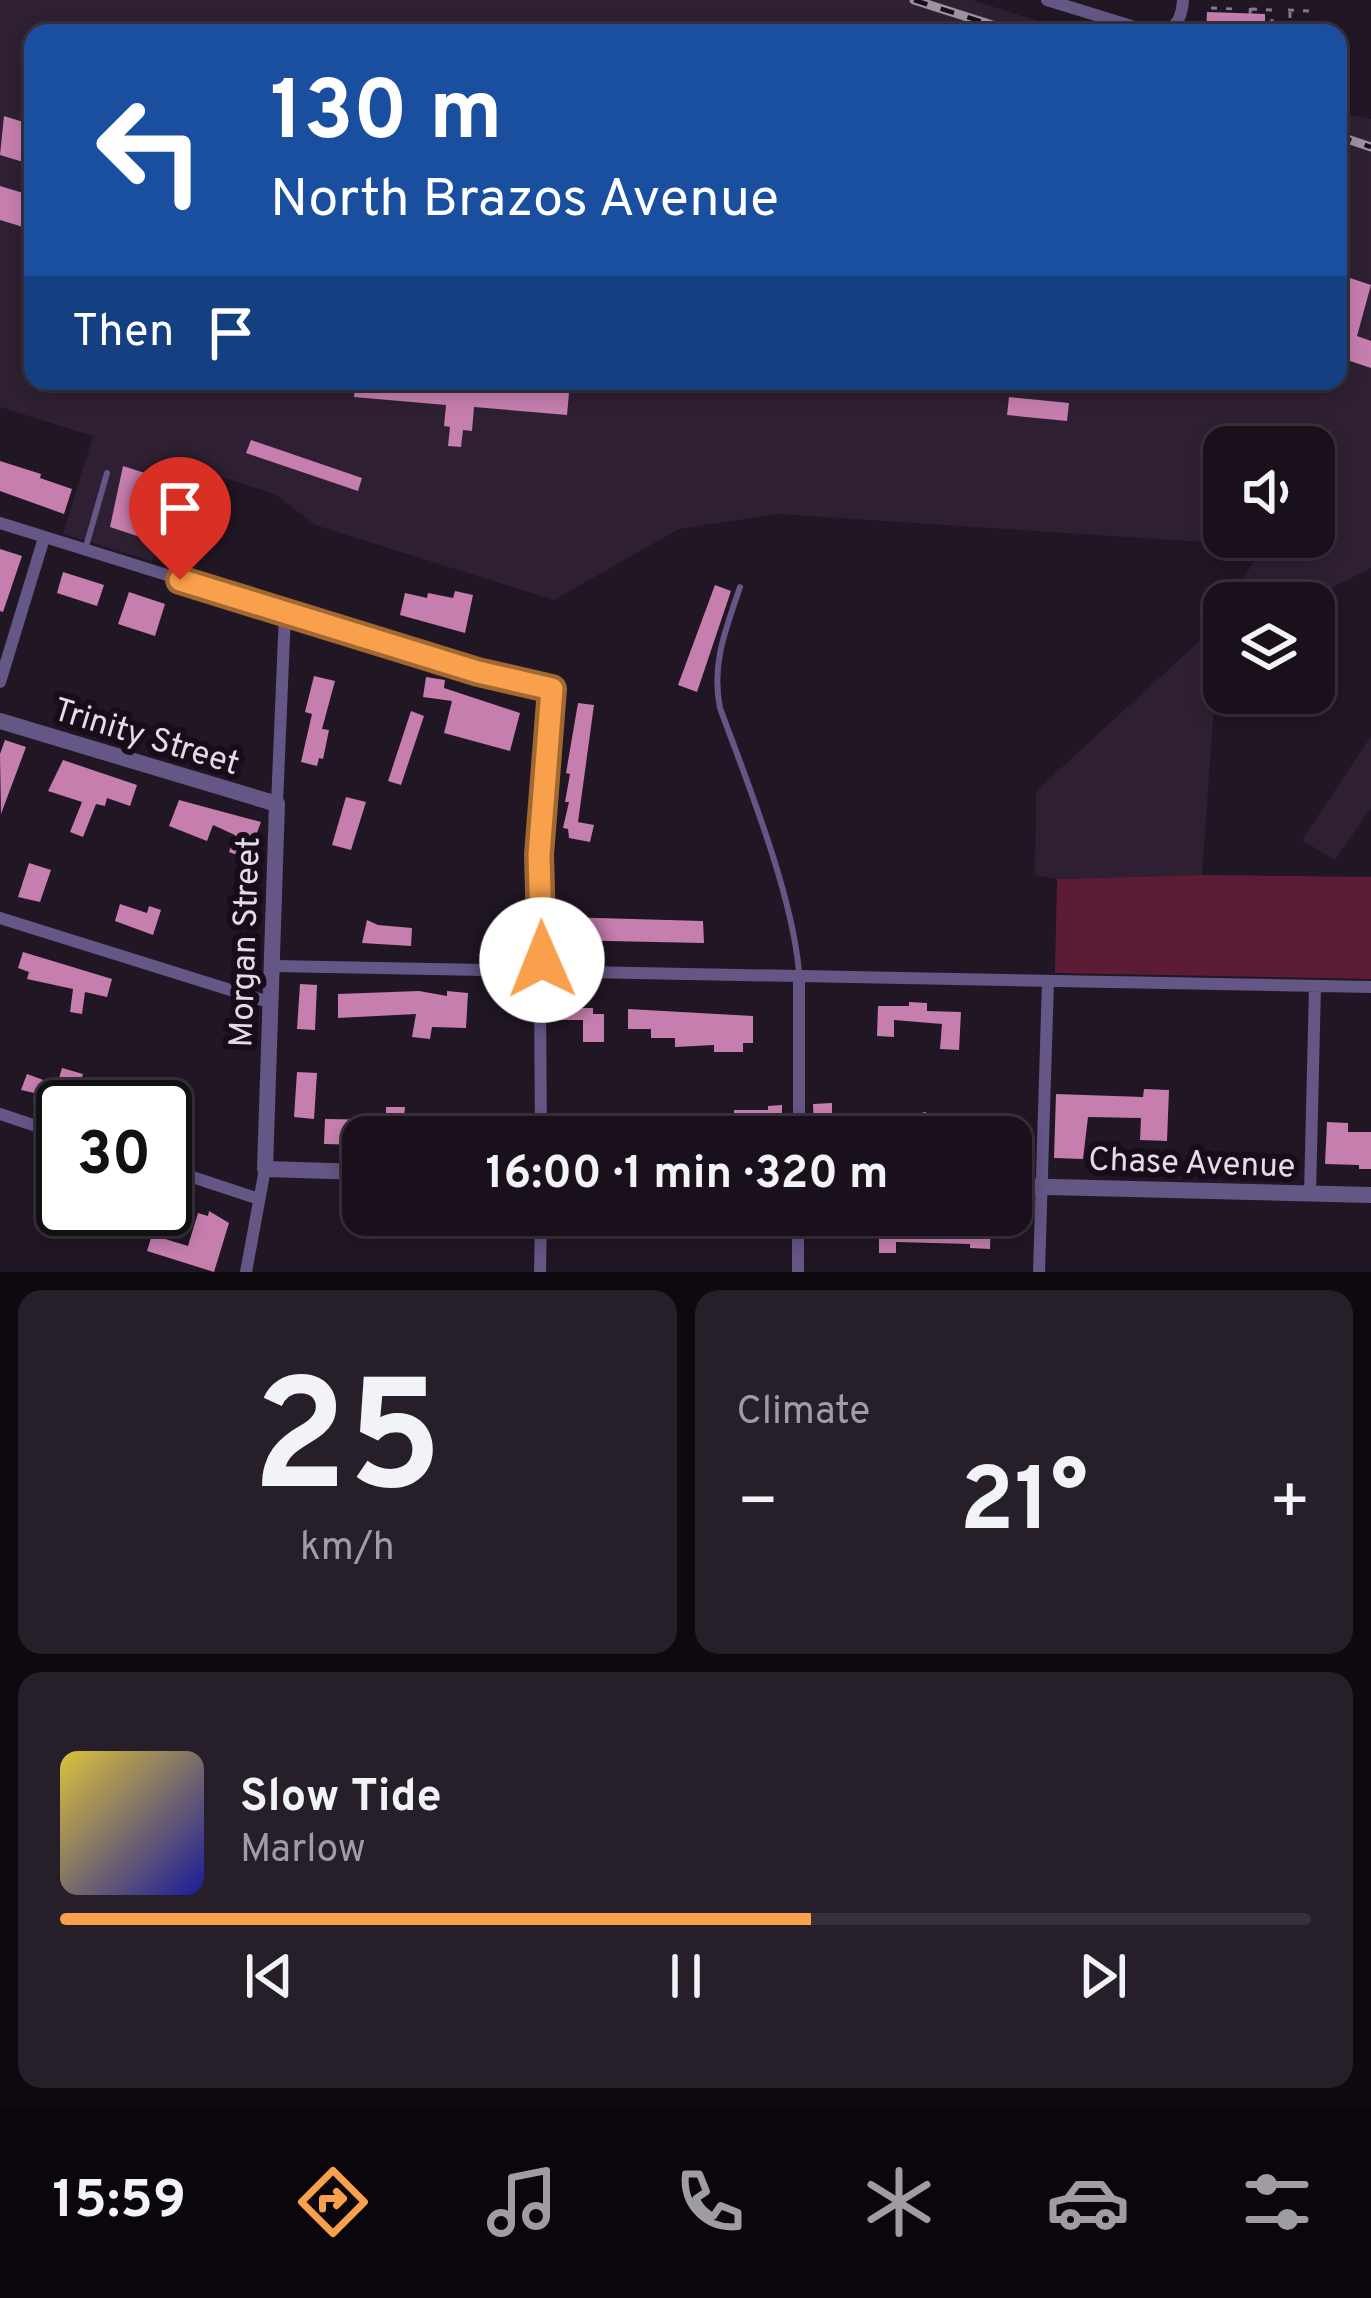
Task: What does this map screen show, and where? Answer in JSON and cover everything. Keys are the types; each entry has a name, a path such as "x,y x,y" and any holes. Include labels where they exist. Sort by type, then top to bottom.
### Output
{"street":[{"path":"1047,0 1125,24"},
{"path":"0,523 478,672 552,689 539,855 541,1116"},
{"path":"0,682 44,538"},
{"name":"Morgan Street","path":"246,1272 265,1169 285,613"},
{"name":"Trinity Street","path":"0,721 277,804"},
{"path":"0,918 272,1003"},
{"path":"274,966 1371,987"},
{"path":"799,976 799,1116"},
{"path":"1039,1272 1048,980"},
{"path":"1310,1195 1315,986"},
{"path":"0,1114 36,1126"},
{"path":"265,1169 342,1171"},
{"path":"192,1182 259,1199"},
{"name":"Chase Avenue","path":"1032,1186 1371,1195"},
{"path":"540,1272 541,1236"},
{"path":"798,1236 798,1272"}],"lane":[{"path":"85,550 107,473"},
{"path":"740,587 717,656 714,682 796,939 799,976"},
{"path":"1135,1159 1171,1161"}],"path":[{"path":"1251,0 1251,12 1273,10 1272,24"},
{"path":"1211,8 1235,9"},
{"path":"1289,24 1289,10 1311,11"}],"shaded area":[{"path":"0,0 972,0 1047,24 24,24 24,390 1347,390 1347,114 1371,119 1371,568 1335,586 1335,582 1240,582 1257,558 1335,558 1335,426 1203,426 1203,542 778,514 679,529 554,600 315,525 275,494 183,465 152,561 63,534 93,436 0,407"},
{"path":"1203,634 1203,714 1213,714 1202,875 1057,879 1035,875 1036,791"},
{"path":"1371,736 1371,808 1335,860 1302,840"},
{"path":"1371,877 1371,979 1055,973 1057,879"}],"building":[{"path":"1207,12 1265,14 1265,24 1206,24"},
{"path":"4,116 24,122 24,162 0,155"},
{"path":"0,186 24,193 24,227 0,220"},
{"path":"1347,277 1371,285 1357,336 1371,341 1371,368 1347,360"},
{"path":"355,390 569,390 567,415 474,407 472,431 463,430 461,447 448,446 446,405 354,397"},
{"path":"1009,397 1069,403 1067,421 1007,415"},
{"path":"251,440 362,478 358,491 246,453"},
{"path":"0,461 72,489 64,514 0,491"},
{"path":"123,466 173,482 163,513 192,526 182,551 110,527"},
{"path":"0,549 22,556 3,612 0,611"},
{"path":"63,572 104,585 97,606 57,593"},
{"path":"715,585 731,591 697,692 678,685"},
{"path":"455,591 473,595 465,633 400,615 405,593 453,598"},
{"path":"129,592 165,604 155,636 118,624"},
{"path":"314,676 335,681 322,729 329,730 323,759 319,758 317,766 301,762 312,714 305,712"},
{"path":"426,677 445,680 444,688 520,713 510,751 444,733 452,701 423,697"},
{"path":"578,703 594,705 578,822 594,825 590,842 569,838 568,829 563,828"},
{"path":"411,711 424,716 401,785 388,781"},
{"path":"5,740 26,747 1,814 0,754"},
{"path":"63,760 137,785 130,806 107,798 105,806 96,804 83,837 70,832 82,802 48,791"},
{"path":"346,797 366,802 351,850 332,845"},
{"path":"179,800 261,822 247,859 229,852 235,835 213,825 207,841 169,826"},
{"path":"29,863 51,870 40,902 18,897"},
{"path":"120,904 147,913 149,906 161,910 153,935 115,921"},
{"path":"562,917 703,921 704,943 560,940"},
{"path":"367,920 412,928 411,946 362,943"},
{"path":"23,952 112,979 107,997 85,992 82,1014 70,1012 73,989 27,979 29,972 18,968"},
{"path":"300,984 317,985 315,1030 297,1029"},
{"path":"419,991 447,996 447,991 468,993 466,1028 432,1027 430,1039 412,1037 416,1014 338,1018 338,994"},
{"path":"566,994 576,994 576,1008 604,1014 604,1042 583,1042 583,1020 557,1020 557,1002 566,1002"},
{"path":"909,1002 927,1003 927,1011 961,1012 959,1050 940,1049 942,1024 894,1020 894,1037 877,1036 878,1006 909,1006"},
{"path":"628,1009 753,1016 753,1043 743,1043 743,1052 714,1052 714,1045 675,1047 675,1038 651,1038 651,1029 628,1029"},
{"path":"62,1068 83,1074 81,1080 58,1080"},
{"path":"297,1072 317,1073 314,1119 294,1117"},
{"path":"27,1074 43,1080 36,1080 36,1093 21,1090"},
{"path":"1144,1089 1169,1090 1167,1141 1140,1140 1141,1118 1088,1117 1083,1159 1054,1158 1056,1094 1143,1097"},
{"path":"832,1103 832,1114 906,1116 813,1116 813,1104"},
{"path":"782,1105 782,1116 734,1116 734,1110 768,1110 768,1106"},
{"path":"386,1107 405,1107 404,1116 386,1116"},
{"path":"325,1119 342,1119 342,1144 324,1144"},
{"path":"1327,1122 1348,1123 1348,1132 1371,1132 1371,1169 1325,1164"},
{"path":"209,1211 229,1223 214,1272 147,1251 152,1236 188,1246 198,1213 208,1216"},
{"path":"879,1236 990,1236 990,1249 896,1242 896,1253 879,1253"}],"railway":[{"path":"914,0 989,24"},
{"path":"1347,139 1371,147"}],"route":[{"path":"180,580 478,672 552,689 539,855 542,960"}]}
